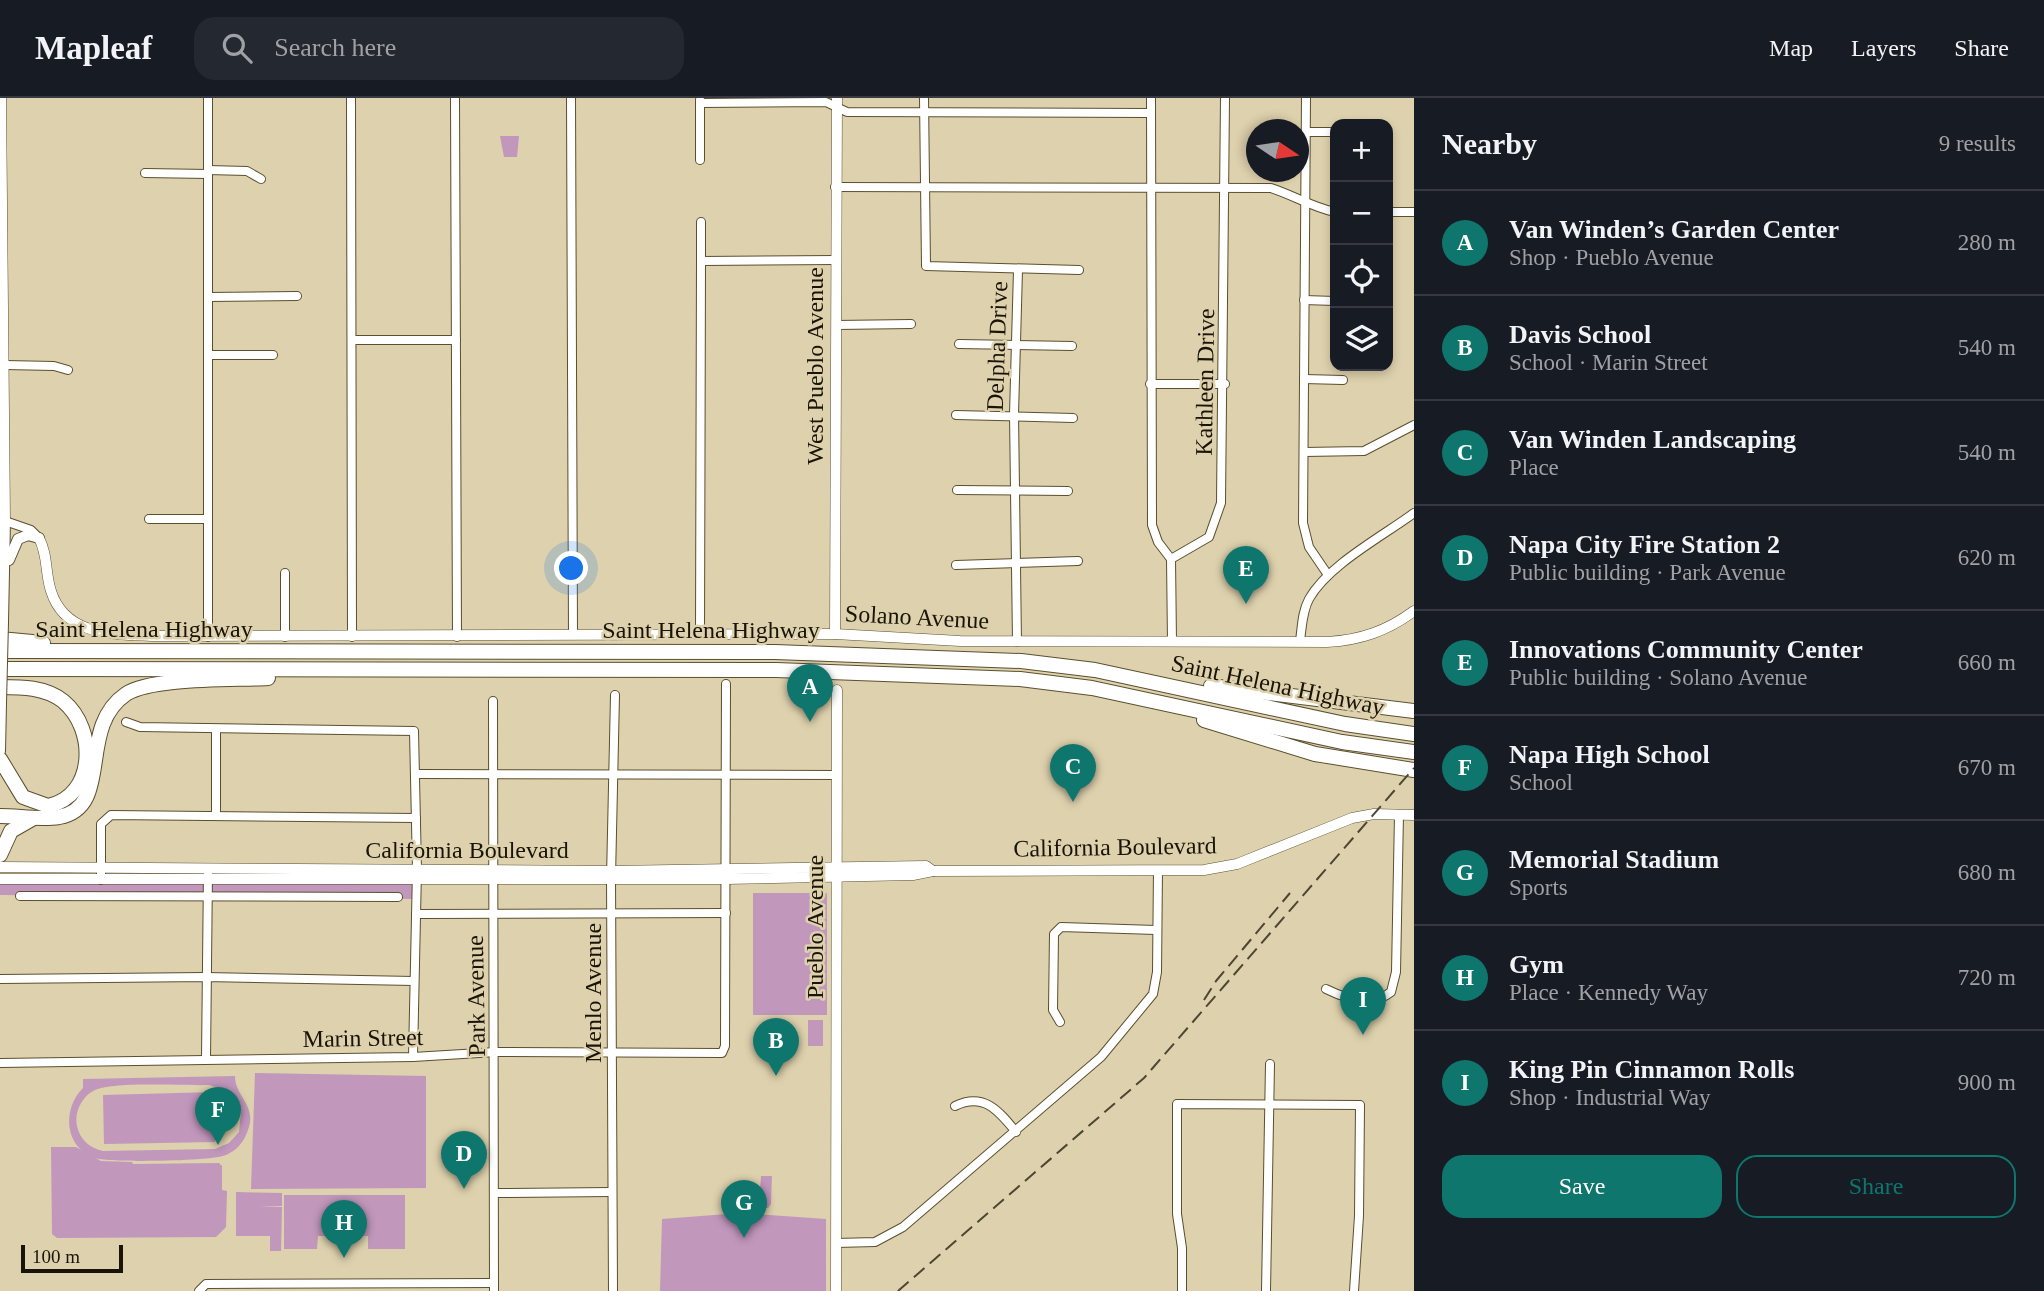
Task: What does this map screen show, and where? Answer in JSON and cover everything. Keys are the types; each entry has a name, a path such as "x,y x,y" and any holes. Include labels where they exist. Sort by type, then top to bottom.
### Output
{"highway":[{"path":"0,639 184,652"},
{"name":"Saint Helena Highway","path":"0,651 775,652 1021,661 1095,670 1345,724 1414,734"},
{"name":"Saint Helena Highway","path":"0,669 776,670 1020,679 1129,695 1342,742 1414,752"},
{"path":"0,816 59,817 83,802 91,789 98,729 104,715 128,693 159,685 374,669"},
{"path":"1095,670 1414,711"},
{"path":"0,687 36,689 63,701 82,728 85,773 73,796 48,806 23,797 0,759"},
{"path":"1129,695 1315,754 1414,770"},
{"path":"0,855 11,831 37,817"}],"main road":[{"path":"0,751 3,520"},
{"path":"3,601 14,544 23,536 39,538"},
{"path":"0,545 4,565"}],"street":[{"path":"1,98 5,365 3,520 31,530 39,538"},
{"path":"208,98 208,637"},
{"path":"351,98 352,637"},
{"path":"455,98 457,637"},
{"path":"571,98 573,635"},
{"name":"Delpha Drive","path":"924,98 926,266 1018,270 1014,414 1017,642"},
{"path":"1151,98 1152,525 1158,542 1171,559 1172,642"},
{"name":"Kathleen Drive","path":"1171,559 1209,537 1221,503 1227,188 1225,98"},
{"path":"1306,98 1306,119"},
{"path":"700,160 700,100 826,102 837,103 847,112 1151,113"},
{"name":"West Pueblo Avenue","path":"835,634 837,103"},
{"path":"1309,132 1330,132"},
{"path":"145,173 247,171 261,179"},
{"path":"1305,182 1303,523 1309,547 1328,575"},
{"path":"835,187 1271,188 1330,210"},
{"path":"1393,212 1414,212"},
{"path":"700,635 701,222"},
{"path":"701,261 836,260"},
{"path":"1018,270 1080,270"},
{"path":"208,297 297,296"},
{"path":"1304,300 1330,301"},
{"path":"836,325 911,324"},
{"path":"353,340 456,340"},
{"path":"959,344 1072,346"},
{"path":"208,355 274,355"},
{"path":"5,365 54,366 68,370"},
{"path":"1304,379 1343,380"},
{"path":"1150,384 1225,384"},
{"path":"956,415 1014,414 1073,418"},
{"path":"1304,452 1364,451 1414,425"},
{"path":"957,490 1068,491"},
{"path":"1300,641 1303,618 1310,598 1328,575 1414,513"},
{"path":"149,519 208,519"},
{"name":"Solano Avenue","path":"39,538 45,549 50,589 56,603 77,625 105,633 208,637 835,634 1017,642 1348,641 1367,637 1397,623 1414,611"},
{"path":"956,565 1078,561"},
{"path":"285,573 285,637"},
{"path":"416,914 726,914 726,684"},
{"name":"Pueblo Avenue","path":"836,690 836,1291"},
{"name":"Menlo Avenue","path":"613,1291 611,875 615,695"},
{"name":"Park Avenue","path":"493,701 496,1052 494,1287"},
{"path":"126,722 140,727 414,731 417,774 413,1058"},
{"path":"216,729 216,814"},
{"path":"417,774 836,775"},
{"path":"1326,989 1354,1000 1376,1000 1391,992 1396,972 1399,814"},
{"path":"101,880 101,824 111,815 416,818"},
{"name":"California Boulevard","path":"0,879 101,880 208,875 726,875 837,872 926,874 933,871 1204,870 1230,866 1352,818 1414,815"},
{"name":"California Boulevard","path":"0,867 101,866 208,875"},
{"path":"836,1243 875,1241 890,1236 1016,1132 1101,1057 1153,994 1157,972 1158,870"},
{"path":"206,1059 208,875"},
{"path":"20,896 398,897"},
{"name":"Marin Street","path":"0,1063 413,1058 496,1052 722,1053 725,1049 726,914"},
{"path":"1060,1022 1053,1010 1054,934 1061,927 1156,930"},
{"path":"0,979 206,977 414,981"},
{"path":"1266,1291 1270,1063"},
{"path":"955,1106 966,1101 984,1101 997,1108 1016,1132"},
{"path":"1182,1291 1182,1248 1177,1214 1177,1104 1360,1105 1359,1216 1354,1291"},
{"path":"496,1193 612,1192"},
{"path":"199,1291 206,1284 494,1287"}],"shaded area":[{"path":"500,136 519,136 517,157 504,157"},
{"path":"416,877 416,899 0,895 0,879"},
{"path":"753,893 827,893 827,1015 753,1015"},
{"path":"808,1020 823,1020 823,1046 808,1046"},
{"path":"255,1073 426,1076 426,1188 251,1189"},
{"path":"235,1076 236,1084 249,1109 250,1125 240,1145 223,1156 159,1161 95,1158 77,1145 70,1127 69,1116 76,1097 83,1088 83,1079","holes":["209,1085 228,1091 241,1112 239,1132 229,1143 215,1149 103,1151 86,1143 77,1126 78,1110 83,1100 95,1090 105,1087"]},
{"path":"215,1092 215,1142 104,1144 103,1095"},
{"path":"51,1147 76,1147 101,1161 133,1164 219,1163 222,1166 222,1190 227,1191 226,1227 216,1237 57,1238 52,1234"},
{"path":"761,1176 772,1176 771,1204 768,1208 738,1208 738,1193 760,1191"},
{"path":"236,1192 282,1193 282,1206 259,1206 282,1207 281,1251 270,1251 270,1236 236,1236"},
{"path":"284,1195 405,1195 405,1249 368,1249 368,1236 318,1236 317,1249 284,1249"},
{"path":"740,1213 826,1219 826,1291 660,1291 662,1219"}],"railway":[{"path":"898,1291 1144,1078 1414,768"},
{"path":"1204,1000 1216,981 1290,893"}],"place":[{"name":"Innovations Community Center","path":"1246,604"},
{"name":"Van Winden’s Garden Center","path":"810,722"},
{"name":"Van Winden Landscaping","path":"1073,802"},
{"name":"King Pin Cinnamon Rolls","path":"1363,1035"},
{"name":"Davis School","path":"776,1076"},
{"name":"Napa High School","path":"218,1145"},
{"name":"Napa City Fire Station 2","path":"464,1189"},
{"name":"Memorial Stadium","path":"744,1238"},
{"name":"Gym","path":"344,1258"}]}
